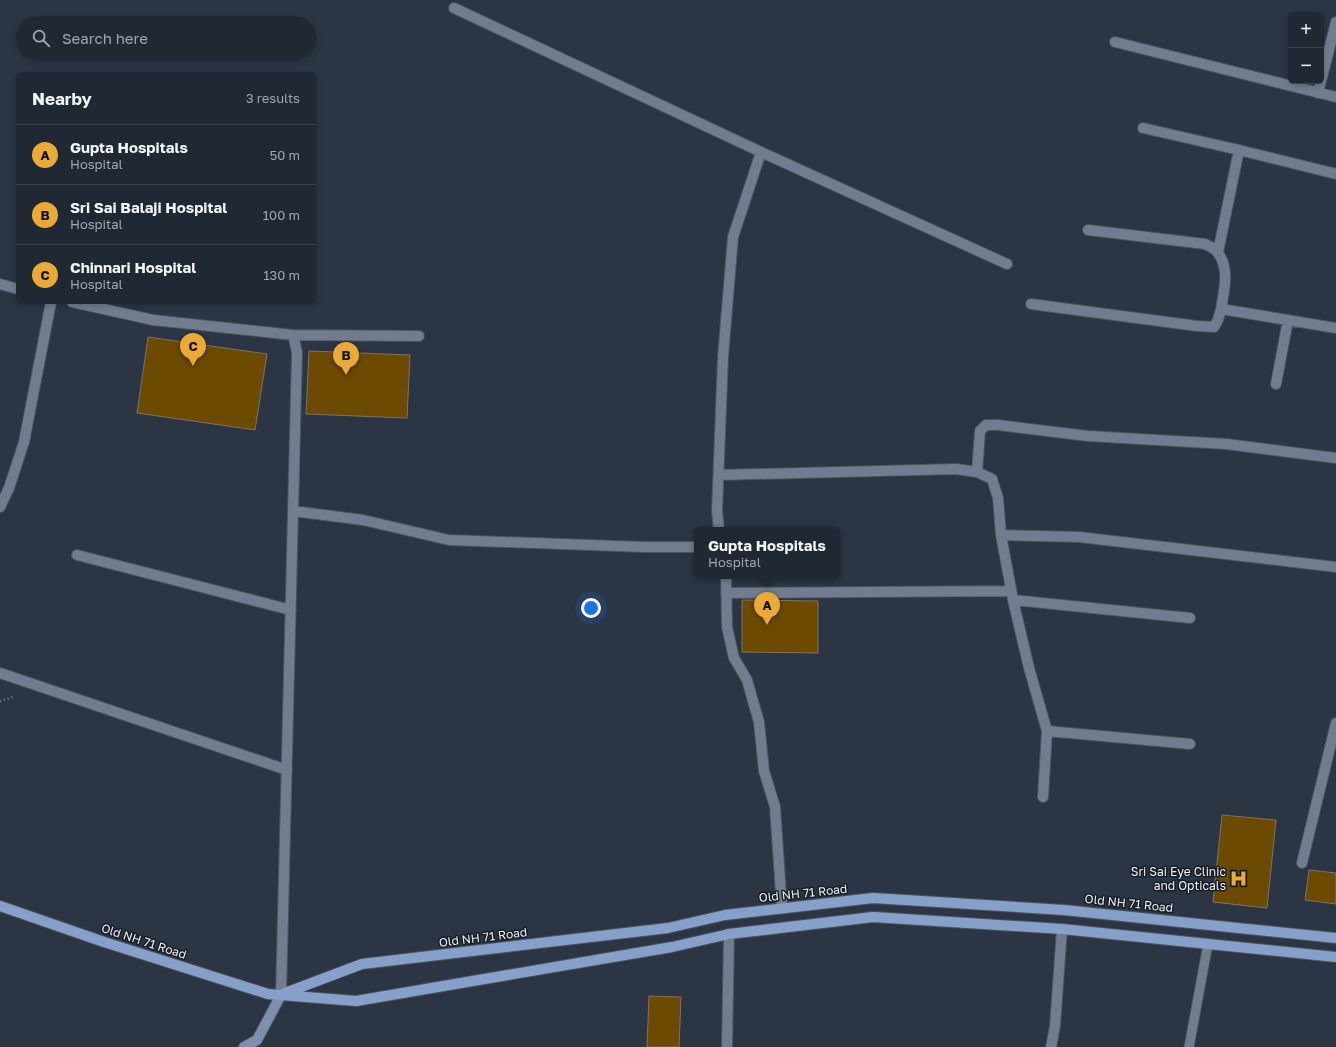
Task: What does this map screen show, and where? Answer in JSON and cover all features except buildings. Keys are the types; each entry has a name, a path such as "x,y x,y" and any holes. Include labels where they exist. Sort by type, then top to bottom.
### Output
{"main road":[{"name":"Old NH 71 Road","path":"281,995 362,964 668,928 725,915 873,898 1064,910 1336,938"},
{"name":"Old NH 71 Road","path":"0,906 104,942 268,994 356,1001 672,947 729,934 873,917 1062,929 1336,957"},
{"path":"244,1047 257,1040 281,995"}],"street":[{"path":"454,8 761,152 1008,264"},
{"path":"1318,93 1336,22"},
{"path":"1115,42 1336,98"},
{"path":"1143,128 1336,174"},
{"path":"1218,252 1239,150"},
{"path":"719,527 717,511 724,358 733,237 761,152"},
{"path":"1031,304 1203,327 1214,327 1221,309 1226,279 1224,264 1218,252 1205,244 1088,230"},
{"path":"0,284 16,288"},
{"path":"0,507 9,488 24,442 51,304"},
{"path":"81,304 153,320 293,335 419,336"},
{"path":"1221,309 1336,328"},
{"path":"1276,384 1288,320"},
{"path":"281,995 297,352 293,335"},
{"path":"977,472 980,431 986,425 998,425 1088,436 1226,444 1336,458"},
{"path":"719,475 956,469 977,472 992,479 998,498 1001,535 1012,596 1029,668 1047,731 1043,797"},
{"path":"293,511 362,520 449,540 644,547 694,547"},
{"path":"1001,535 1079,537 1336,567"},
{"path":"77,555 291,610"},
{"path":"726,579 726,627 734,658 747,680 759,722 766,782 775,807 782,908"},
{"path":"726,593 1012,596 1190,618"},
{"path":"0,673 287,770"},
{"path":"1302,863 1336,723"},
{"path":"1047,731 1190,744"},
{"path":"1051,1047 1062,929"},
{"path":"727,1047 729,934"}],"lane":[{"path":"1189,1047 1208,944"}],"place":[{"name":"Chinnari Hospital","path":"193,366"},
{"name":"Sri Sai Balaji Hospital","path":"346,375"},
{"name":"Gupta Hospitals","path":"767,625"},
{"name":"Sri Sai Eye Clinic and Opticals","path":"1239,878"}]}
